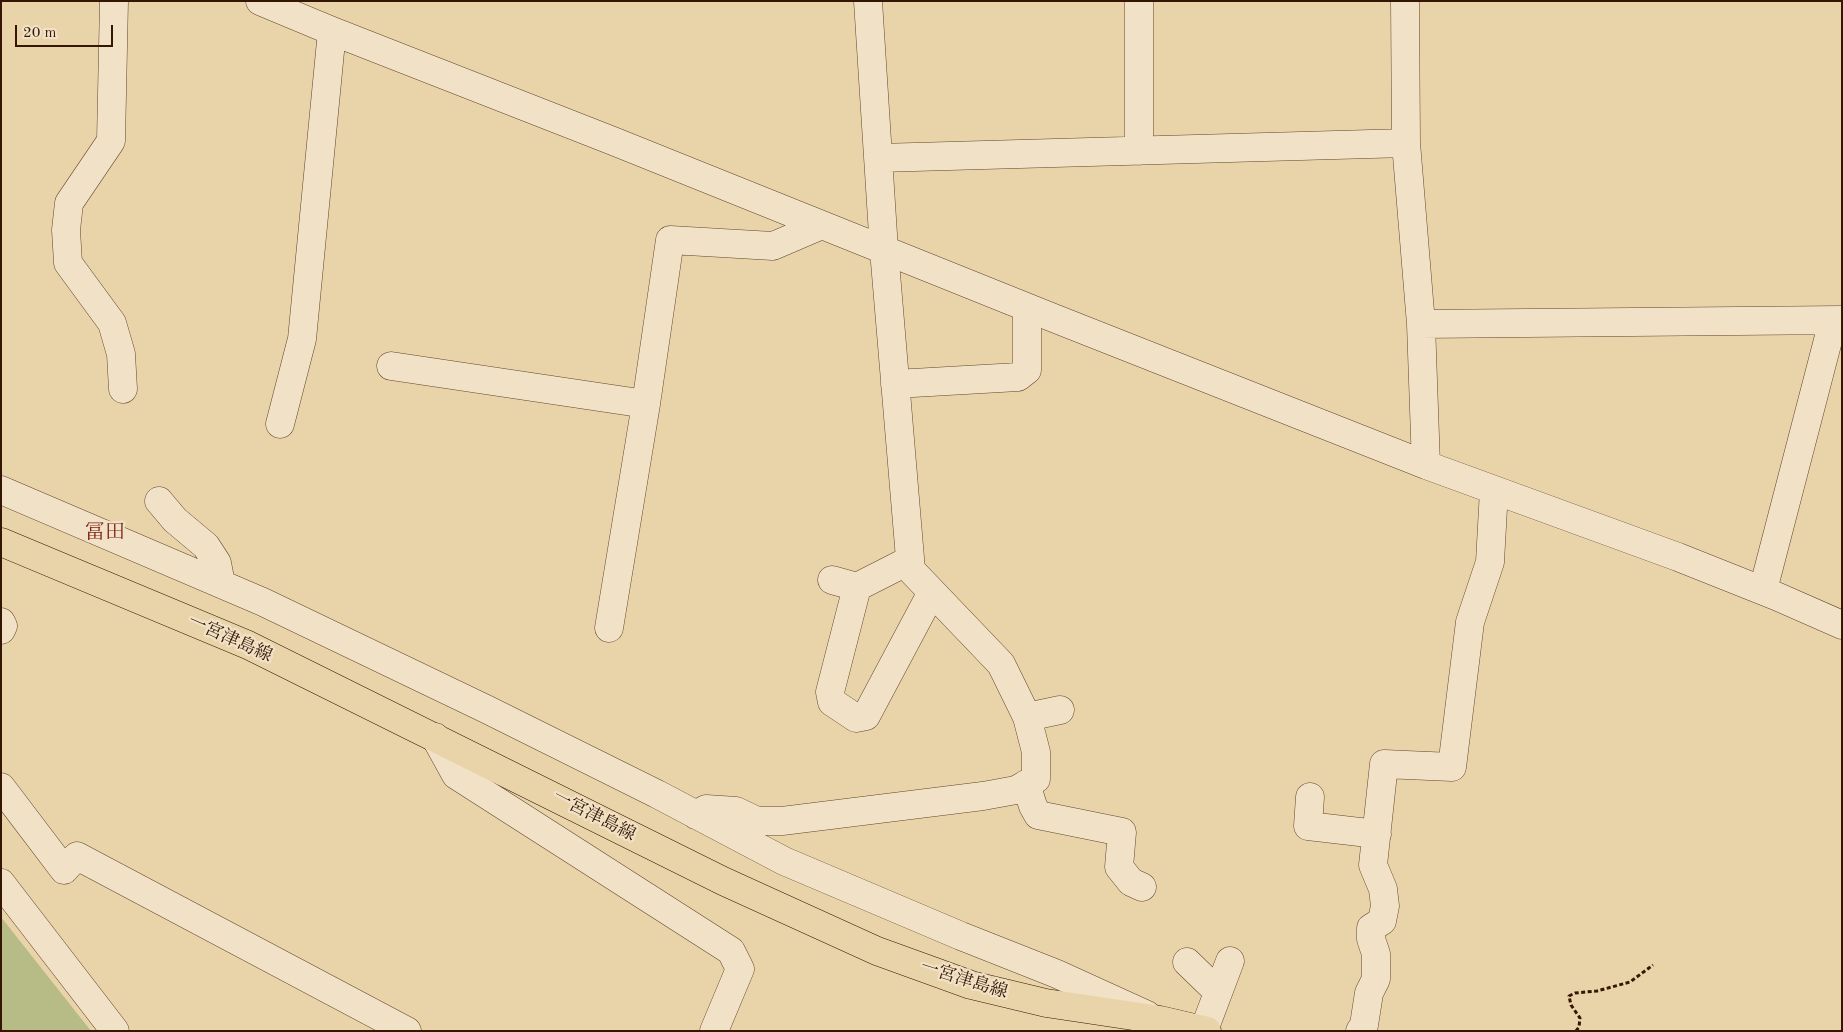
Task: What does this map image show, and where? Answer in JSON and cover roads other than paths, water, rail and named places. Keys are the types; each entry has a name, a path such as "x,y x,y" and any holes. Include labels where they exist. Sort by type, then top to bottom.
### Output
{"main road":[{"name":"一宮津島線","path":"1,542 248,645 724,881 877,951 972,985 1046,1003 1160,1020 1205,1030"}],"street":[{"path":"114,1 111,142 69,203 66,230 68,263 112,323 121,354 123,389"},
{"path":"260,1 614,141 1027,308 1426,465 1763,590 1842,625"},
{"path":"696,815 706,808 736,811 757,821 782,820 983,796 1016,790 1036,779 1036,752 1027,717 1001,664 911,570 884,250 868,1"},
{"path":"1139,1 1139,151"},
{"path":"1405,1 1406,143 1421,324 1426,465"},
{"path":"280,424 302,339 332,31"},
{"path":"879,158 1406,143"},
{"path":"609,628 646,404 670,240 772,246 822,225"},
{"path":"895,384 1018,378 1028,370 1027,308"},
{"path":"1421,324 1837,320 1763,590"},
{"path":"391,366 646,404"},
{"path":"1,490 264,602 477,705 784,861 961,936 1058,974 1160,1020"},
{"path":"1360,1031 1364,1024 1369,993 1376,979 1376,954 1371,939 1371,928 1382,921 1385,906 1382,890 1373,865 1384,764 1452,767 1470,622 1490,562 1494,490"},
{"path":"159,501 175,520 206,546 217,562 221,584"},
{"path":"910,560 844,584 830,692 832,702 856,718 866,716 932,592"},
{"path":"1,622 3,626 1,630"},
{"path":"1027,717 1060,710"},
{"path":"435,737 456,775 731,951 740,969 714,1031"},
{"path":"1026,784 1038,815 1122,832 1119,867 1132,882 1142,887"},
{"path":"1,787 64,870 77,856 407,1031"},
{"path":"1310,797 1308,826 1376,834"},
{"path":"1,883 115,1031"},
{"path":"1205,1030 1230,961"},
{"path":"1187,962 1218,992"}],"district":[{"name":"冨田","path":"105,533"}]}
